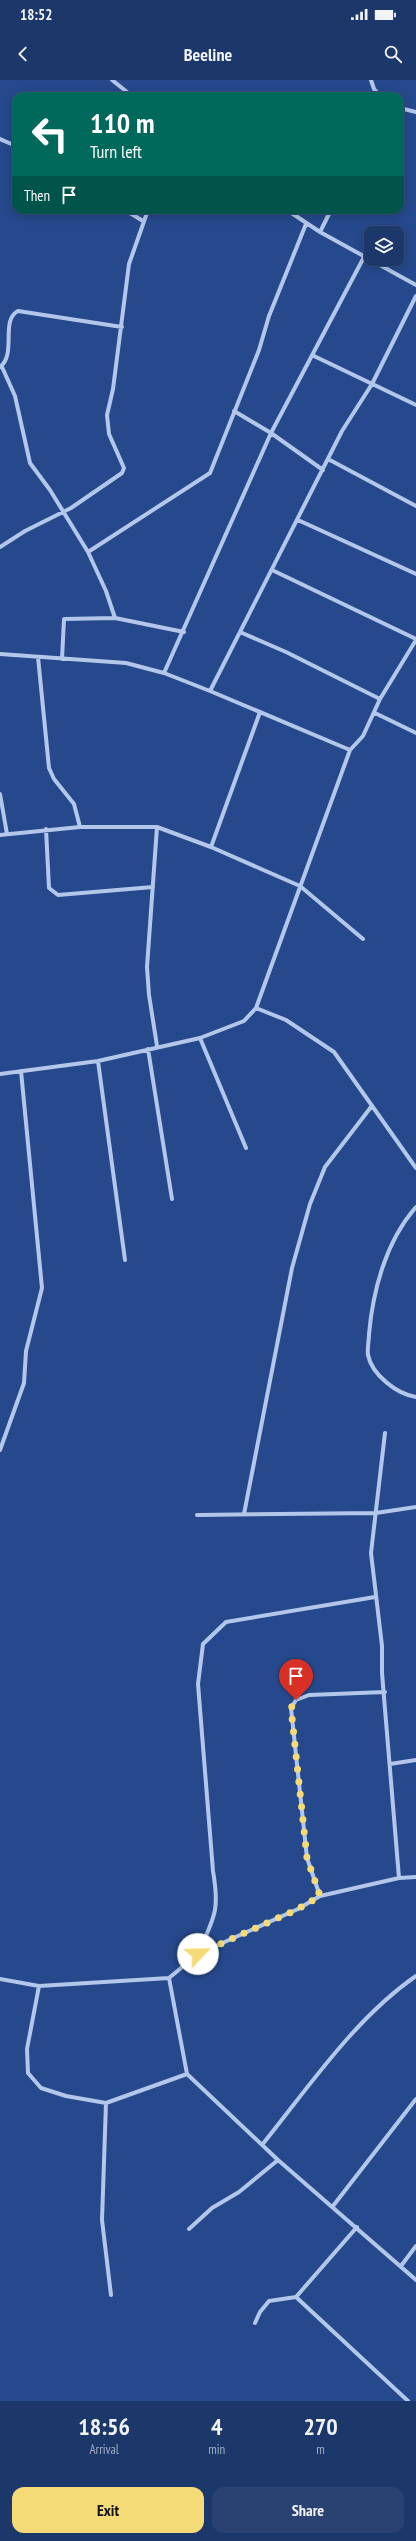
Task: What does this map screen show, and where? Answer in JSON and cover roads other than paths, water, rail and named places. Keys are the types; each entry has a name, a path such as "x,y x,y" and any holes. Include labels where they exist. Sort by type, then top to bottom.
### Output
{"street":[{"path":"112,80 127,92"},
{"path":"370,80 377,92"},
{"path":"404,109 416,112"},
{"path":"0,139 12,144"},
{"path":"132,214 143,221"},
{"path":"0,547 25,531 64,512 122,474 124,468 109,434 107,415 122,327 123,296 129,264 146,214"},
{"path":"164,673 184,632 271,433 314,356 364,257 306,224 292,214"},
{"path":"320,232 329,214"},
{"path":"88,552 210,473 259,350 268,316 306,224"},
{"path":"381,266 416,285"},
{"path":"210,690 298,520 342,431 372,384 416,296"},
{"path":"115,618 98,573 88,552 64,512 30,463 15,396 1,367 6,361 7,319 12,313 18,311 122,327"},
{"path":"314,356 416,405"},
{"path":"234,411 271,433 323,470"},
{"path":"328,459 416,506"},
{"path":"298,520 416,574"},
{"path":"0,1074 98,1061 157,1046 200,1038 244,1022 256,1008 350,750 359,743 375,713 380,699 416,639 272,570"},
{"path":"62,659 64,619 115,618 184,632"},
{"path":"240,632 298,657 380,699"},
{"path":"0,654 126,663 164,673 210,690 350,750"},
{"path":"38,657 49,768 54,779 74,804 80,827"},
{"path":"211,847 260,712"},
{"path":"375,713 416,733"},
{"path":"0,794 7,834"},
{"path":"0,835 46,829 80,827 157,828 211,847 300,886 363,939"},
{"path":"157,828 147,967 149,995 157,1046"},
{"path":"46,829 49,888 52,893 58,895 153,887"},
{"path":"256,1008 286,1020 334,1052 371,1107 416,1168"},
{"path":"200,1038 246,1148"},
{"path":"148,1049 172,1199"},
{"path":"98,1061 125,1260"},
{"path":"0,1450 24,1383 26,1351 42,1288 21,1071"},
{"path":"244,1514 292,1268 310,1204 325,1167 371,1107"},
{"path":"416,1207 402,1226 391,1247 372,1303 368,1355 377,1375 405,1394 416,1397"},
{"path":"385,1433 371,1553 382,1646 384,1692 399,1878"},
{"path":"197,1515 376,1513 416,1507"},
{"path":"198,1954 216,1914 217,1893 213,1870 198,1684 203,1644 226,1622 375,1597"},
{"path":"320,1896 307,1858 291,1708 296,1700 309,1695 384,1692"},
{"path":"390,1764 416,1760"},
{"path":"0,1980 39,1986 169,1978 198,1954 298,1909 320,1896 399,1878 416,1876"},
{"path":"262,2145 338,2051 382,2003 416,1976"},
{"path":"169,1978 187,2074 278,2160 333,2206 416,2280"},
{"path":"39,1986 27,2049 28,2072 42,2088 66,2096 106,2103 187,2074"},
{"path":"333,2206 415,2101"},
{"path":"106,2103 102,2220 111,2295"},
{"path":"189,2228 212,2208 239,2192 278,2160"},
{"path":"255,2323 260,2312 269,2301 296,2297 357,2227"},
{"path":"401,2266 416,2246"},
{"path":"296,2297 408,2401"}]}
